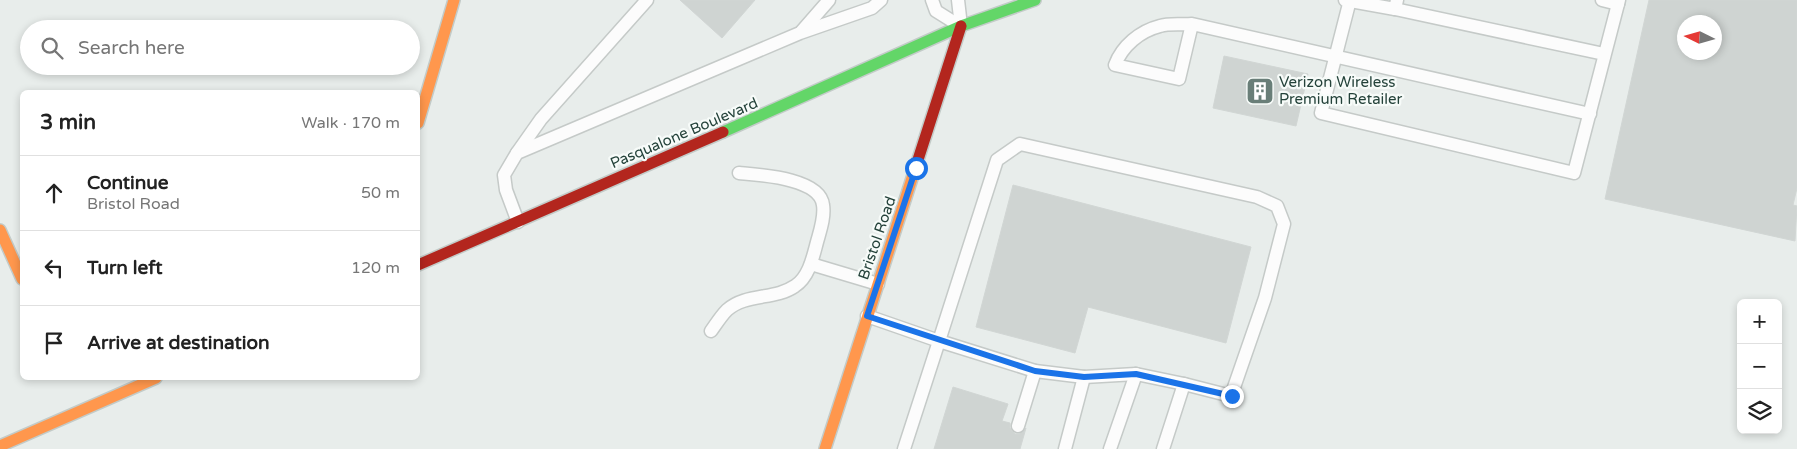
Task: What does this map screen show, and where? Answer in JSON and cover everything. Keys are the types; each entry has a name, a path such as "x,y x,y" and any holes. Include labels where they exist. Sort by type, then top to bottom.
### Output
{"street":[{"path":"420,116 454,0"},
{"path":"961,26 1035,0"},
{"name":"Pasqualone Boulevard","path":"420,264 844,80 961,26"},
{"name":"Bristol Road","path":"825,449 961,26"},
{"path":"0,230 20,275"},
{"path":"0,446 151,380"}],"lane":[{"path":"518,222 506,190 504,175 540,119 647,0"},
{"path":"800,33 829,0"},
{"path":"517,153 800,33 872,8 881,0"},
{"path":"932,0 936,11 961,26"},
{"path":"958,0 961,26"},
{"path":"1602,0 1618,2 1574,173 1321,113 1348,1 1396,4 1604,54"},
{"path":"1192,24 1179,80 1115,65 1119,54 1135,38 1160,26 1192,24 1590,114"},
{"path":"867,316 939,341 1035,371 1084,377 1136,374 1232,396 1265,298 1284,224 1277,206 1257,196 1020,144 997,160 939,341 904,449"},
{"path":"710,331 728,310 744,301 769,297 795,286 803,279 811,264 822,222 823,205 821,198 806,186 782,178 739,173"},
{"path":"811,264 878,284"},
{"path":"1018,426 1035,371"},
{"path":"1110,449 1136,374"},
{"path":"1065,449 1084,377"},
{"path":"1162,449 1184,384"}],"building":[{"path":"680,0 755,0 722,38"},
{"path":"1649,0 1797,0 1797,188 1793,205 1797,206 1795,241 1605,199"},
{"name":"Verizon Wireless Premium Retailer","path":"1224,56 1308,74 1296,126 1213,108"},
{"path":"1013,185 1251,247 1226,343 1088,307 1075,353 976,327"},
{"path":"953,387 1008,404 1002,421 1010,423 1010,428 1015,434 1020,434 1026,428 1020,449 934,449"}],"traffic: fast":[{"path":"723,132 961,26 1035,0"}],"traffic: slow":[{"path":"420,116 454,0"},
{"path":"825,449 915,169"},
{"path":"0,230 20,275"},
{"path":"0,446 151,380"}],"traffic: jam":[{"path":"915,169 961,26"},
{"path":"420,264 723,132"}],"place":[{"name":"Verizon Wireless Premium Retailer","path":"1260,91"}],"route":[{"path":"916,168 867,316 1035,371 1084,377 1136,374 1232,396"}]}
